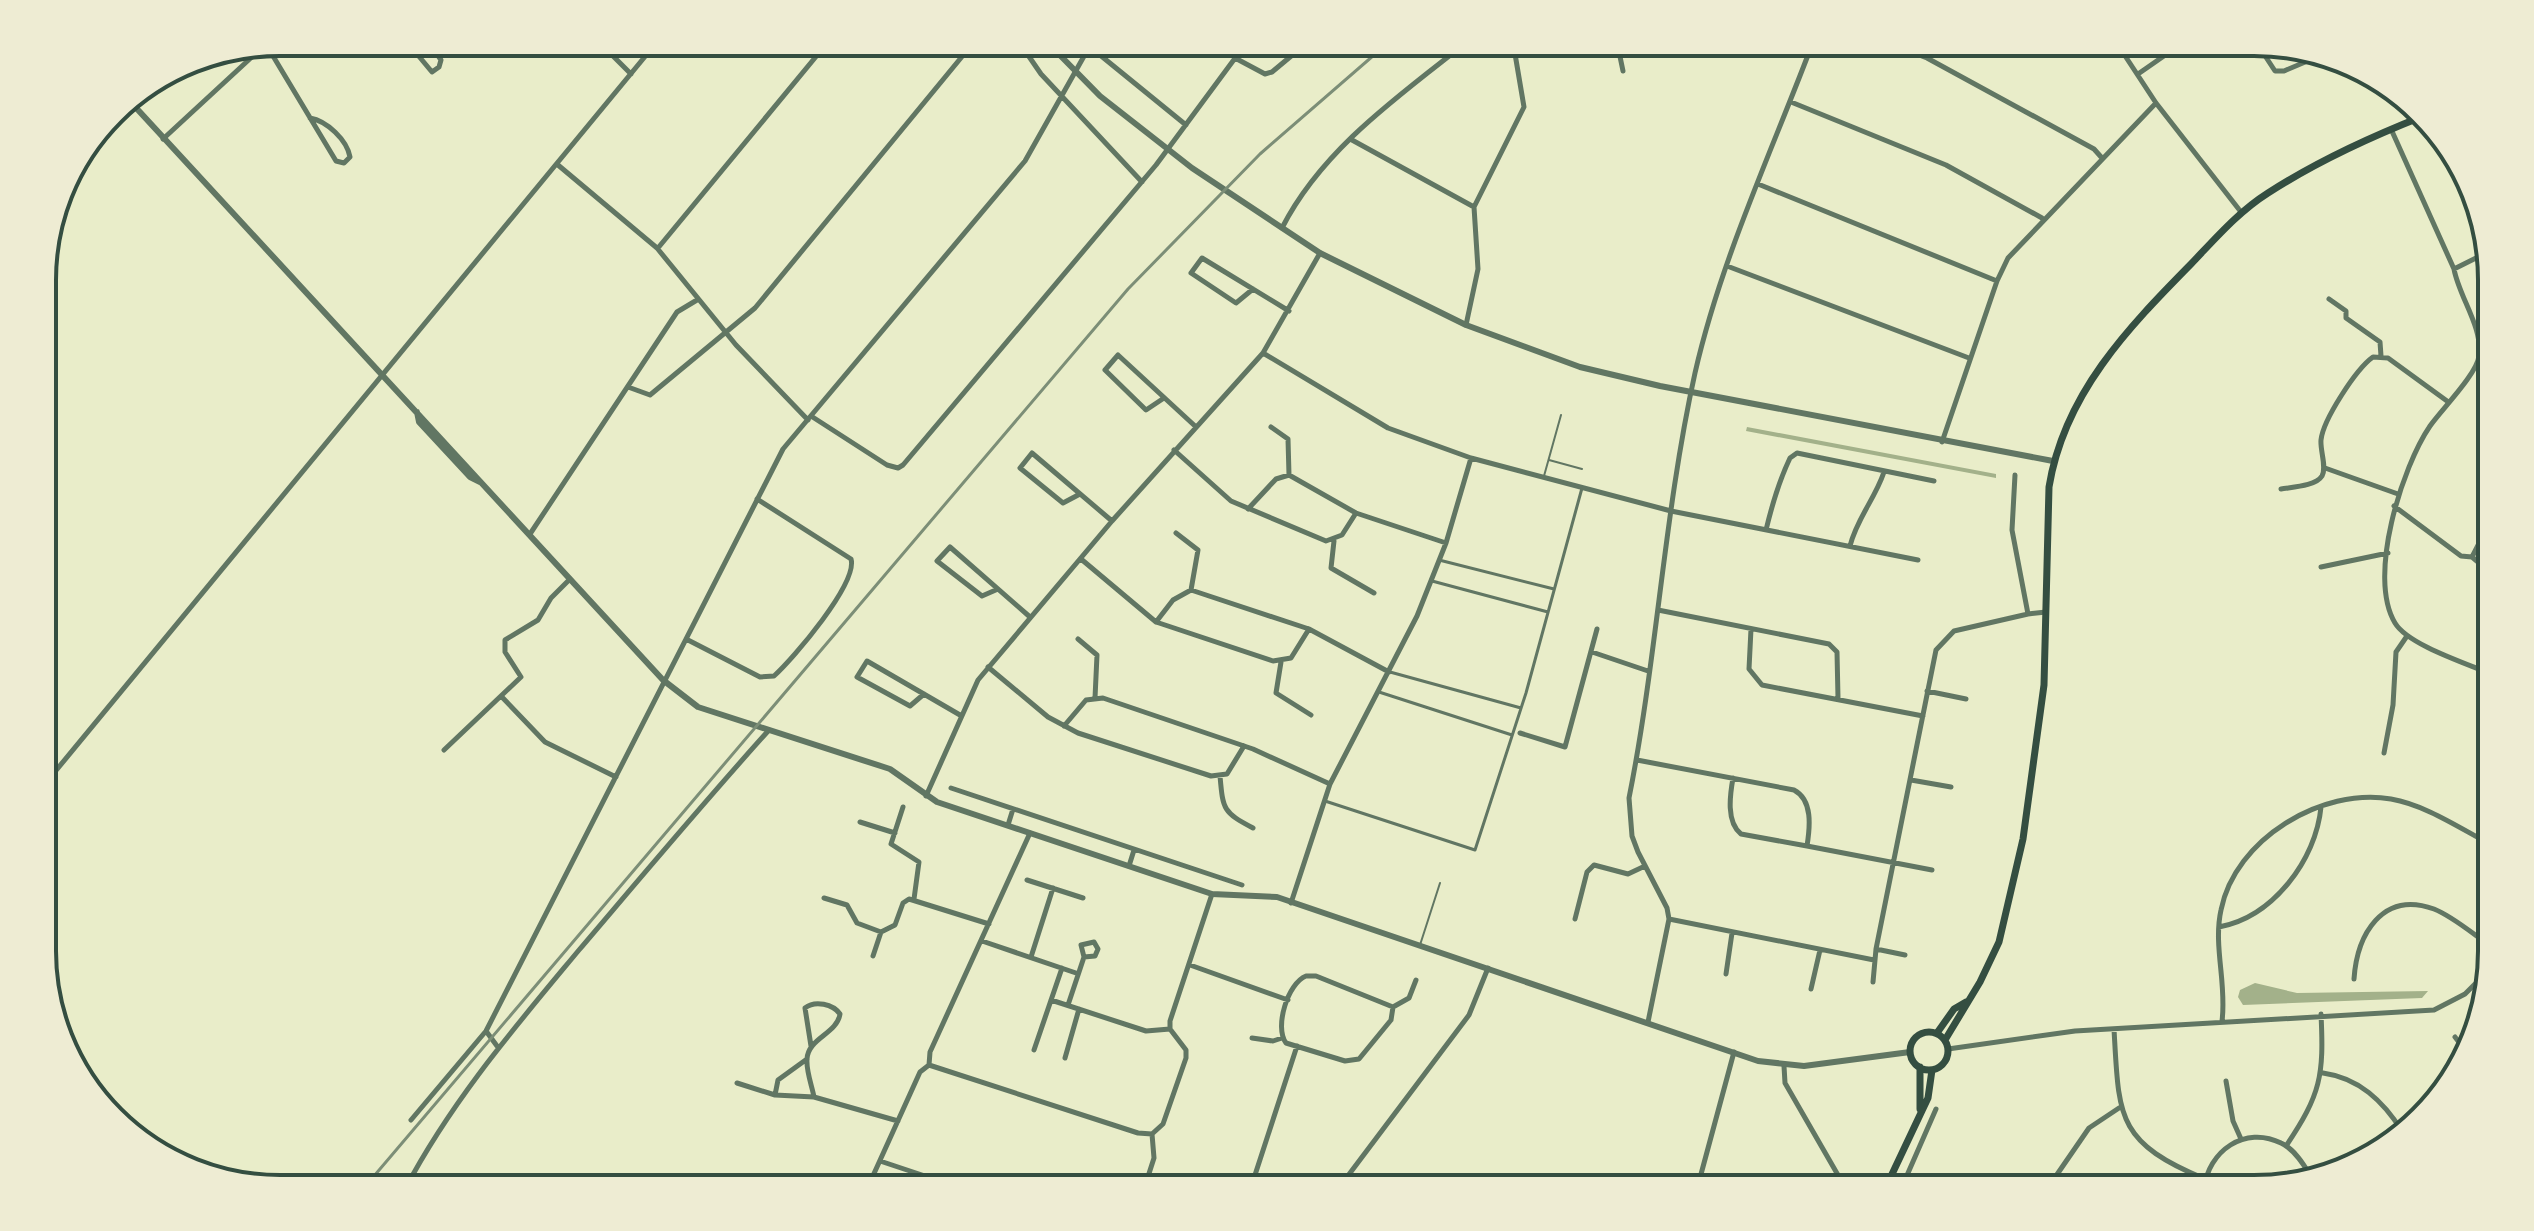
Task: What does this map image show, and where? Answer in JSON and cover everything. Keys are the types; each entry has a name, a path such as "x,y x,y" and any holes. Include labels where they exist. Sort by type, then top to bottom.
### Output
{"main road":[{"path":"1945,1040 1999,942 2023,839 2041,727 2048,503 2053,461 2071,414 2112,348 2241,212 2325,158 2411,121"},
{"path":"1937,1033 1954,1009 1968,1001"},
{"path":"1920,1067 1932,1070 1943,1064 1948,1049 1945,1040 1937,1033 1920,1034 1912,1041 1910,1052 1920,1067 1920,1109"},
{"path":"1891,1175 1920,1109 1928,1098 1932,1070"}],"street":[{"path":"275,56 310,118 336,161 344,163 350,157 348,147 321,120 310,118"},
{"path":"419,56 432,72 439,67 441,60 438,56"},
{"path":"613,56 631,74"},
{"path":"56,770 646,56"},
{"path":"657,248 816,56"},
{"path":"628,387 650,395 727,333 774,285 962,56"},
{"path":"1029,56 1041,74 1142,182"},
{"path":"1061,56 1167,150 1282,228 1320,253 1466,325 1580,367 1942,442 2053,461"},
{"path":"411,1120 486,1031 783,449 1025,161 1083,56"},
{"path":"1103,56 1186,125"},
{"path":"558,165 657,248 697,300 810,418 887,465 898,468 1142,182 1235,58 1265,74 1289,56"},
{"path":"1282,228 1309,184 1397,98 1450,56"},
{"path":"1466,325 1478,269 1474,207 1524,107 1515,56"},
{"path":"1620,56 1623,71"},
{"path":"1648,1022 1669,919 1667,908 1632,836 1629,798 1637,760 1671,511 1691,392 1727,266 1808,56"},
{"path":"1922,56 2094,149 2102,158"},
{"path":"2126,56 2156,103 2241,212"},
{"path":"2138,74 2160,56"},
{"path":"2266,57 2275,71 2284,71 2305,62"},
{"path":"163,139 255,58"},
{"path":"1791,102 1932,158 2042,218"},
{"path":"1942,442 1997,281 2016,248 2156,103"},
{"path":"136,109 663,680 698,707 890,769 926,796 1212,894 1233,898 1266,896 1291,903 1734,1052 1784,1066 1910,1052"},
{"path":"2391,129 2454,269 2457,287 2478,339"},
{"path":"1352,140 1474,207"},
{"path":"1758,184 1997,281"},
{"path":"926,796 960,715 988,667 1195,426 1263,353 1320,253"},
{"path":"1253,289 1236,303 1191,273 1202,258 1253,289 1289,311"},
{"path":"2454,269 2476,258"},
{"path":"1727,266 1969,358"},
{"path":"2329,299 2346,311 2346,318 2380,342 2381,356"},
{"path":"530,534 677,312 697,300"},
{"path":"1263,353 1388,428 1471,458 1671,511 1918,560"},
{"path":"1164,398 1146,410 1105,370 1118,355 1195,426"},
{"path":"2381,356 2447,401"},
{"path":"2281,489 2317,482 2325,468 2320,450 2323,426 2367,362 2381,356"},
{"path":"2478,360 2447,401 2410,460 2394,506 2388,553 2389,606 2395,623 2407,636 2478,668"},
{"path":"1271,427 1288,439 1289,475"},
{"path":"1174,450 1231,501 1326,541 1334,541 1342,535 1356,513"},
{"path":"1080,494 1063,503 1020,468 1032,453 1112,521"},
{"path":"1766,530 1773,496 1783,481 1790,458 1797,453 1934,481"},
{"path":"1291,903 1330,784 1389,672 1431,581 1446,543 1471,458"},
{"path":"2325,468 2398,494"},
{"path":"1850,546 1856,522 1877,493 1884,472"},
{"path":"1248,509 1276,479 1289,475 1356,513 1446,543"},
{"path":"2015,475 2012,530 2028,614"},
{"path":"1325,801 1475,850 1521,708 1582,488"},
{"path":"686,639 760,677 774,676 828,613 851,570 851,559 757,499"},
{"path":"2394,506 2461,556 2472,557 2478,562"},
{"path":"1176,533 1198,550 1191,590"},
{"path":"1334,541 1331,568 1374,593"},
{"path":"2472,557 2478,545"},
{"path":"998,589 982,596 937,561 950,547 998,589 1030,617"},
{"path":"2321,567 2388,553"},
{"path":"1081,559 1156,622 1281,662 1291,658 1309,629"},
{"path":"1439,560 1554,589"},
{"path":"444,750 521,677 505,652 505,640 538,620 551,598 571,578"},
{"path":"1431,581 1548,612"},
{"path":"1156,622 1173,600 1191,590 1309,629 1389,672 1521,708"},
{"path":"1658,610 1829,644 1837,652 1838,698"},
{"path":"1873,982 1876,949 1936,650 1954,631 2046,612"},
{"path":"1520,733 1565,747 1597,629"},
{"path":"1751,629 1749,669 1753,678 1762,685 1923,716"},
{"path":"2384,753 2393,705 2396,652 2407,636"},
{"path":"1078,639 1097,655 1095,698"},
{"path":"1592,652 1648,671"},
{"path":"924,694 910,706 857,677 867,661 924,694 960,715"},
{"path":"1281,662 1276,693 1311,715"},
{"path":"988,667 1048,717 1064,726 1220,776 1233,768 1244,746"},
{"path":"1927,691 1966,699"},
{"path":"1378,692 1512,735"},
{"path":"501,696 545,742 616,777"},
{"path":"1064,726 1086,700 1095,698 1244,746 1330,784"},
{"path":"412,1175 432,1138 497,1046 644,870 769,730"},
{"path":"1637,760 1794,790 1804,795 1807,803 1807,846"},
{"path":"1220,776 1223,806 1228,815 1253,828"},
{"path":"1733,778 1731,819 1741,834 1932,870"},
{"path":"1911,780 1951,787"},
{"path":"951,788 1242,885"},
{"path":"2222,1021 2219,927 2227,892 2251,853 2279,827 2321,807 2352,798 2392,799 2408,803 2478,838"},
{"path":"903,807 891,844 919,862 914,899"},
{"path":"2219,927 2243,919 2278,893 2292,878 2314,840 2321,807"},
{"path":"1008,825 1013,809"},
{"path":"860,822 895,833"},
{"path":"874,1175 920,1072 929,1065 930,1052 1030,833"},
{"path":"1129,866 1134,850"},
{"path":"1575,919 1587,872 1594,865 1628,874 1645,866"},
{"path":"1027,880 1083,898"},
{"path":"1031,957 1053,888"},
{"path":"1170,1029 1212,894"},
{"path":"824,898 847,905 857,923 881,932 890,930 903,903 914,899 989,924"},
{"path":"2354,979 2362,937 2377,919 2403,906 2437,911 2478,938"},
{"path":"1669,919 1874,960"},
{"path":"873,956 881,932"},
{"path":"1726,974 1732,933"},
{"path":"982,941 1076,973"},
{"path":"1876,949 1905,955"},
{"path":"1811,989 1820,950"},
{"path":"1068,1005 1076,973 1084,957"},
{"path":"1190,965 1288,1000"},
{"path":"1034,1050 1062,968"},
{"path":"1349,1175 1469,1015 1488,968"},
{"path":"1316,976 1393,1007 1391,1020 1359,1059 1345,1061 1297,1046 1282,1038 1280,1031 1288,1000 1299,979 1316,976"},
{"path":"1393,1007 1409,998 1416,980"},
{"path":"1948,1049 1974,1043 2114,1029 2321,1014 2434,1010 2465,994 2475,984"},
{"path":"1051,1000 1146,1031 1170,1029"},
{"path":"811,1046 839,1021 840,1014 834,1008 815,1004 805,1008 811,1046 807,1059 814,1097"},
{"path":"1065,1058 1079,1009"},
{"path":"2286,1146 2309,1110 2323,1073 2321,1014"},
{"path":"929,1065 1041,1104 1138,1133 1152,1134 1163,1124 1186,1058 1184,1044 1170,1029"},
{"path":"2114,1029 2119,1108 2147,1148 2198,1175"},
{"path":"486,1031 497,1046"},
{"path":"2455,1037 2459,1042"},
{"path":"1252,1038 1273,1041 1282,1038"},
{"path":"1255,1175 1297,1046"},
{"path":"1701,1175 1734,1052"},
{"path":"775,1095 778,1080 807,1059"},
{"path":"1784,1066 1785,1083 1838,1175"},
{"path":"2323,1073 2348,1079 2364,1088 2396,1124"},
{"path":"2226,1081 2233,1121 2241,1139"},
{"path":"737,1083 775,1095 814,1097 898,1121"},
{"path":"2057,1175 2089,1128 2119,1108"},
{"path":"1920,1109 1927,1126"},
{"path":"1907,1175 1936,1109"},
{"path":"1149,1175 1154,1158 1152,1134"},
{"path":"2207,1175 2217,1156 2241,1139 2268,1139 2286,1146 2305,1169"},
{"path":"880,1161 922,1175"}],"lane":[{"path":"1543,477 1561,415"},
{"path":"1549,460 1582,469"},
{"path":"1420,947 1440,883"}],"shaded area":[{"path":"1747,427 1996,474 1996,478 1746,431"},
{"path":"2255,983 2297,993 2428,991 2422,998 2243,1005 2238,997 2240,990"}],"railway":[{"path":"375,1175 1128,289 1260,154 1373,56"}]}
